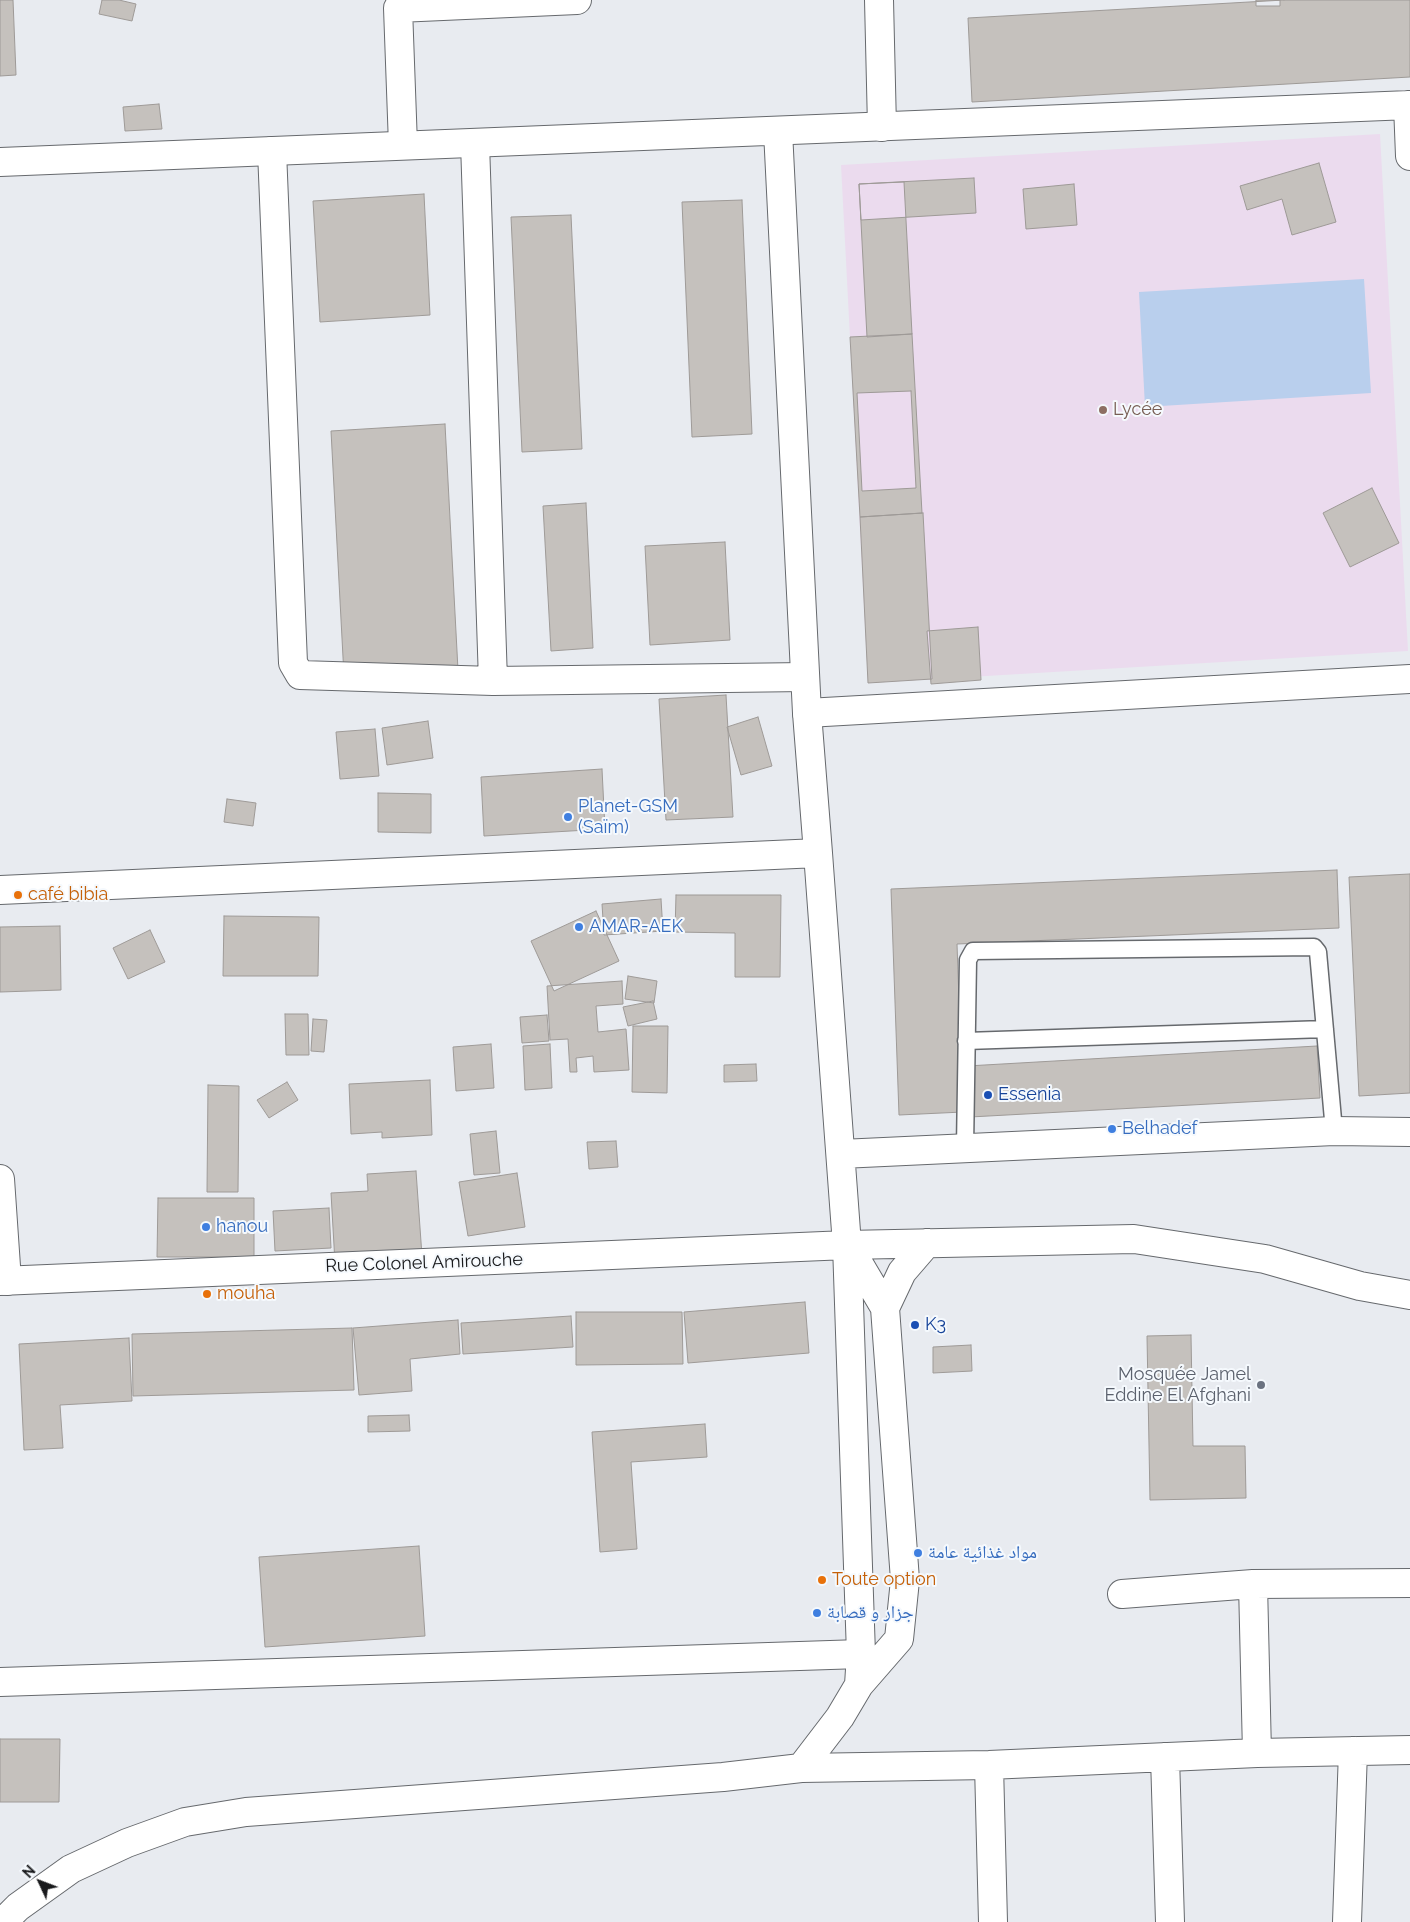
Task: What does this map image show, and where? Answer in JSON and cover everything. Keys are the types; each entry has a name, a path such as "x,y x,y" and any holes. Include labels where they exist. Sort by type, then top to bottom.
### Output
{"street":[{"path":"402,146 398,8 577,0"},
{"path":"879,0 882,127"},
{"path":"0,162 1409,105 1410,156"},
{"path":"778,131 807,713 848,1244 861,1654 859,1685"},
{"path":"475,143 493,681"},
{"path":"272,151 293,663 300,675 493,681 806,677"},
{"path":"807,713 1410,679"},
{"path":"0,890 818,853"},
{"path":"840,1154 1334,1131 1410,1132"},
{"path":"0,1179 4,1281"},
{"name":"Rue Colonel Amirouche","path":"4,1281 848,1244 1134,1239 1265,1259 1360,1286 1410,1295"},
{"path":"885,1308 902,1272 926,1243"},
{"path":"801,1768 840,1717 859,1685 899,1639 905,1580 885,1308 848,1244"},
{"path":"1122,1594 1253,1584 1410,1583"},
{"path":"1253,1584 1257,1752"},
{"path":"0,1682 861,1654"},
{"path":"3,1922 18,1907 71,1869 127,1843 185,1822 266,1810 723,1777 801,1768 989,1765 1257,1752 1410,1750"},
{"path":"1347,1922 1353,1751"},
{"path":"1165,1757 1170,1922"},
{"path":"989,1765 993,1922"}],"lane":[{"path":"965,1147 968,960 973,951 1314,947 1318,952 1334,1131"},
{"path":"966,1041 1325,1029"}],"shaded area":[{"path":"1380,134 1408,651 868,683 841,165"},
{"path":"1364,279 1371,393 1145,407 1139,292"}],"building":[{"path":"0,0 13,0 16,75 0,76"},
{"path":"102,0 119,0 136,4 132,21 99,14"},
{"path":"1256,0 1280,0 1280,6 1256,6"},
{"path":"1284,0 1410,0 1410,77 972,102 968,18"},
{"path":"159,104 162,129 125,131 123,107"},
{"path":"1319,163 1336,222 1292,235 1282,199 1247,210 1240,186"},
{"path":"974,178 976,213 861,220 859,184"},
{"path":"904,182 912,334 867,337 859,184"},
{"path":"1074,184 1077,225 1026,229 1023,189"},
{"path":"424,194 430,315 320,322 313,201"},
{"path":"742,200 752,434 692,437 682,202"},
{"path":"571,215 582,449 522,452 511,217"},
{"path":"912,334 922,513 860,517 850,337"},
{"path":"911,391 916,488 862,491 857,393"},
{"path":"445,424 458,670 344,676 331,431"},
{"path":"1372,488 1399,543 1350,567 1323,513"},
{"path":"586,503 593,648 551,651 543,506"},
{"path":"923,513 932,679 868,683 860,517"},
{"path":"725,542 730,640 650,645 645,546"},
{"path":"978,627 981,680 931,684 927,631"},
{"path":"726,695 733,817 666,820 659,699"},
{"path":"758,717 772,766 741,775 727,727"},
{"path":"428,721 433,758 387,765 382,728"},
{"path":"375,729 379,776 340,779 336,732"},
{"path":"602,769 605,829 484,836 481,777"},
{"path":"378,793 431,794 431,833 378,832"},
{"path":"227,799 256,803 253,826 224,822"},
{"path":"1337,870 1339,928 957,944 963,1112 899,1115 891,889"},
{"path":"1410,874 1410,1093 1359,1096 1349,877"},
{"path":"676,895 781,895 780,977 735,977 735,933 675,932"},
{"path":"661,899 663,931 604,935 602,904"},
{"path":"596,911 619,961 554,991 531,941"},
{"path":"224,916 319,917 318,976 223,976"},
{"path":"60,926 61,990 0,992 0,927"},
{"path":"150,930 165,962 128,979 113,948"},
{"path":"628,976 657,981 654,1003 625,999"},
{"path":"622,981 623,1004 596,1006 598,1032 626,1029 629,1070 594,1072 593,1056 576,1058 577,1072 570,1072 568,1039 550,1040 547,986"},
{"path":"653,1001 657,1019 628,1026 623,1007"},
{"path":"285,1014 308,1014 309,1055 286,1055"},
{"path":"547,1015 549,1041 522,1043 520,1017"},
{"path":"313,1019 327,1020 324,1052 311,1051"},
{"path":"633,1026 668,1026 667,1093 632,1092"},
{"path":"491,1044 494,1088 456,1091 453,1047"},
{"path":"550,1044 552,1088 525,1090 523,1046"},
{"path":"1317,1046 1320,1098 970,1117 967,1066"},
{"path":"756,1064 757,1081 724,1082 724,1065"},
{"path":"430,1080 432,1135 382,1138 382,1132 351,1134 349,1084"},
{"path":"287,1082 298,1100 269,1118 257,1100"},
{"path":"208,1085 239,1086 238,1192 207,1192"},
{"path":"496,1131 500,1173 474,1175 470,1134"},
{"path":"616,1141 618,1167 589,1169 587,1142"},
{"path":"416,1171 422,1256 335,1263 331,1193 368,1191 367,1174"},
{"path":"517,1173 525,1227 468,1236 459,1182"},
{"name":"hanou","path":"158,1198 254,1198 254,1257 157,1257"},
{"path":"329,1208 331,1248 275,1251 273,1211"},
{"path":"805,1302 809,1353 688,1363 684,1312"},
{"path":"576,1312 682,1312 683,1364 576,1365"},
{"path":"571,1316 573,1347 463,1354 461,1323"},
{"path":"458,1320 460,1354 410,1359 412,1391 359,1395 353,1328"},
{"path":"352,1328 354,1390 133,1396 132,1334"},
{"path":"1191,1335 1193,1446 1245,1446 1246,1498 1150,1500 1147,1336"},
{"path":"129,1338 132,1401 60,1405 63,1448 24,1450 19,1344"},
{"path":"971,1345 972,1371 933,1373 933,1347"},
{"path":"409,1415 410,1431 368,1432 368,1416"},
{"path":"705,1424 707,1457 631,1462 637,1549 600,1552 592,1432"},
{"path":"419,1546 425,1636 265,1647 259,1557"},
{"path":"0,1739 60,1739 59,1802 0,1802"}],"place":[{"name":"Lycée","path":"1103,410"},
{"name":"Planet-GSM (Saïm)","path":"568,817"},
{"name":"café bibia","path":"18,895"},
{"name":"AMAR-AEK","path":"579,927"},
{"name":"Essenia","path":"988,1095"},
{"name":"Belhadef","path":"1112,1129"},
{"name":"hanou","path":"206,1227"},
{"name":"mouha","path":"207,1294"},
{"name":"K3","path":"915,1325"},
{"name":"Mosquée Jamel Eddine El Afghani","path":"1261,1385"},
{"name":"مواد غذائية عامة","path":"918,1553"},
{"name":"Toute option","path":"822,1580"},
{"name":"جزار و قصابة","path":"817,1613"}]}
